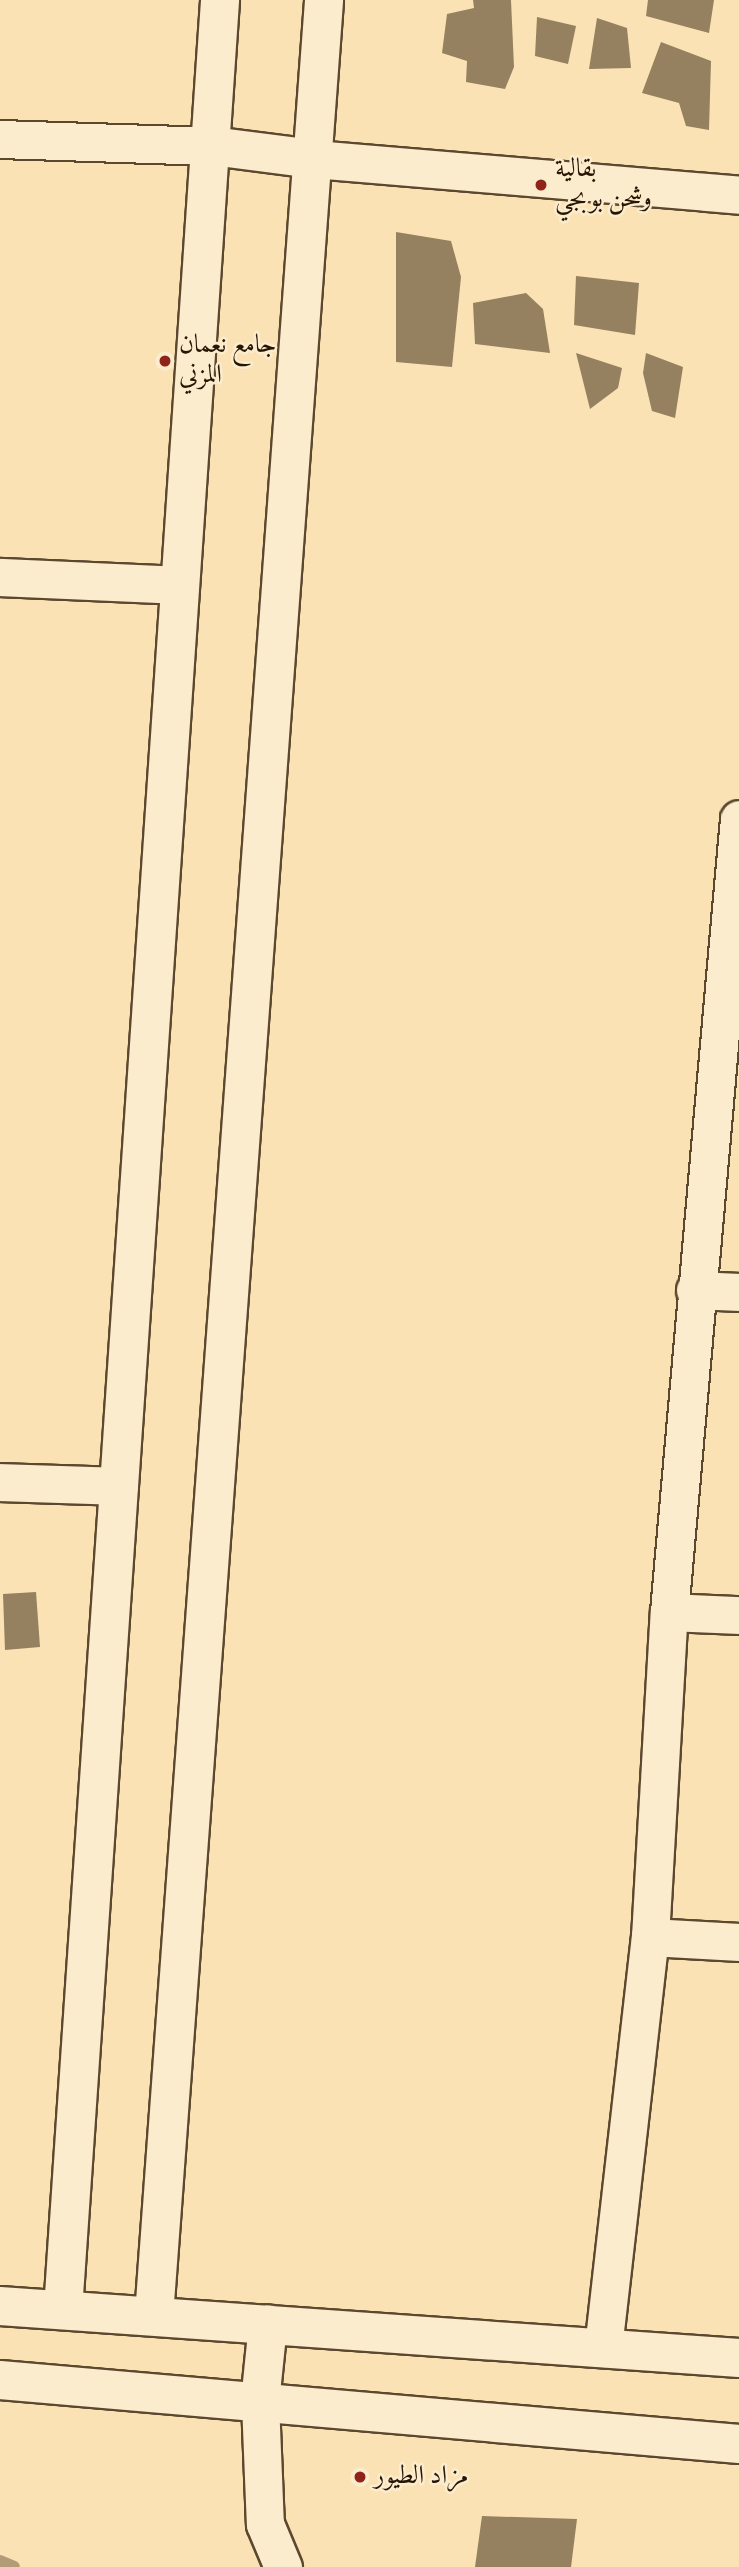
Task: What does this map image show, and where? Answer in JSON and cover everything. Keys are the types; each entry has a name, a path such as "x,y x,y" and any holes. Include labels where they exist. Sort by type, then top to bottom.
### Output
{"street":[{"path":"63,2310 220,0"},
{"path":"154,2316 324,0"},
{"path":"0,139 212,146 314,159 739,195"},
{"path":"0,577 180,585"},
{"path":"603,2348 649,1937 669,1612 695,1290 739,818"},
{"path":"695,1290 739,1292"},
{"path":"0,1482 119,1486"},
{"path":"669,1612 739,1615"},
{"path":"649,1937 739,1942"},
{"path":"0,2306 739,2358"},
{"path":"268,2324 260,2402 265,2524 283,2567"},
{"path":"0,2380 739,2444"}],"building":[{"path":"473,0 511,0 514,67 505,89 466,82 467,61 442,53 447,14 474,8"},
{"path":"648,0 714,0 709,33 646,16"},
{"path":"537,17 576,26 568,64 535,56"},
{"path":"597,18 627,28 631,68 589,69"},
{"path":"661,42 711,61 709,130 686,126 679,103 642,93"},
{"path":"396,232 451,241 461,277 452,367 396,362"},
{"path":"576,276 639,283 635,335 574,325"},
{"path":"526,293 543,309 550,353 475,344 473,303"},
{"path":"576,353 622,368 618,388 590,409"},
{"path":"646,353 683,367 675,418 652,411 643,373"},
{"path":"36,1592 40,1647 5,1650 3,1594"},
{"path":"482,2516 577,2519 571,2567 475,2567"}],"waterway":[{"path":"0,2561 14,2567"}],"place":[{"name":"بقالية وشحن بوبجي","path":"541,185"},
{"name":"جامع نعمان المزني","path":"165,361"},
{"name":"مزاد الطيور","path":"360,2477"}]}
